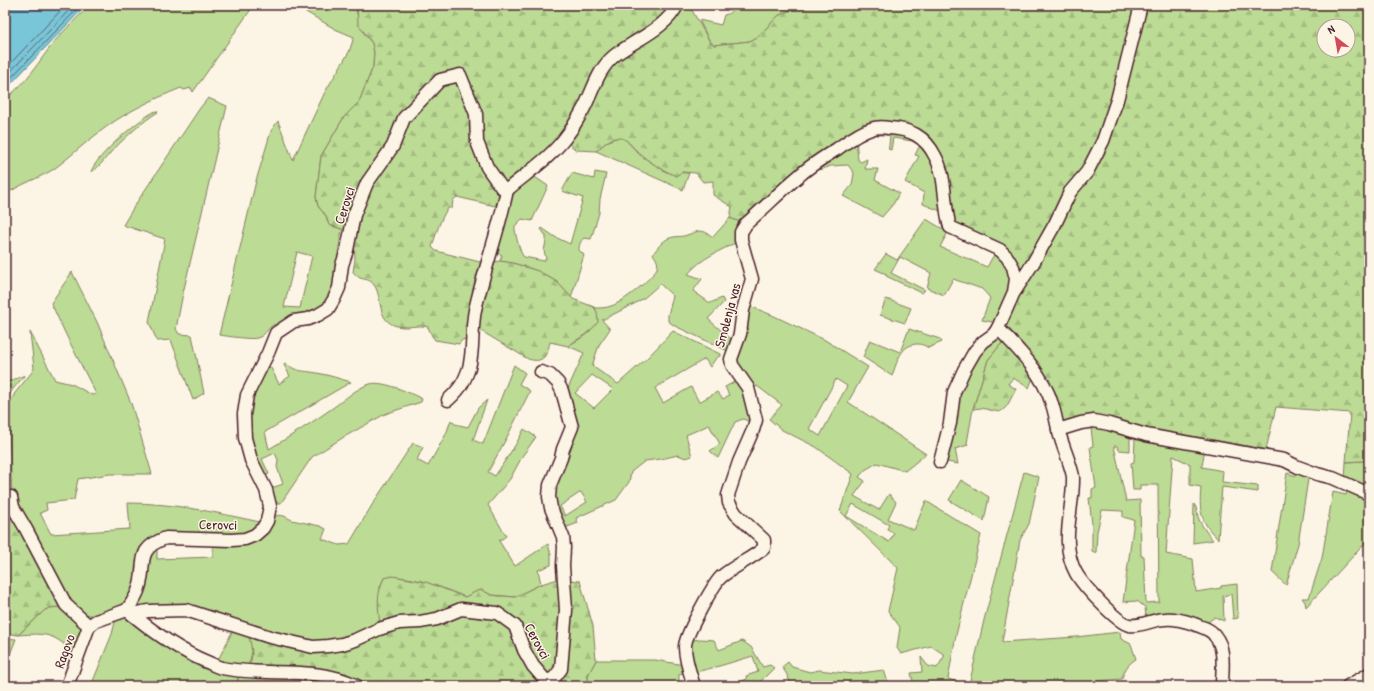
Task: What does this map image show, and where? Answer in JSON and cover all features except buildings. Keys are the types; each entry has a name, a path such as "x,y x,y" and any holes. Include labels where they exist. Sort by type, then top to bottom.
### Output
{"street":[{"path":"448,400 460,389 468,368 473,350 472,332 476,307 501,219 507,190 547,158 568,135 584,109 605,65 614,56 656,28 665,20 677,5"},
{"path":"1014,292 1033,263 1055,224 1070,192 1087,172 1103,141 1117,100 1142,5"},
{"name":"Cerovci","path":"507,190 501,187 487,167 477,142 476,114 460,76 440,80 404,118 393,146 367,183 354,215 347,250 342,265 339,288 328,309 308,319 294,321 276,333 268,353 247,395 244,414 245,438 251,460 266,490 270,506 267,521 263,528 255,535 245,539 166,538 156,541 147,548 143,558 139,588 129,612 164,609 186,610 270,637 313,647 342,644 388,626 399,623 420,622 437,619 461,609 498,613 515,626 524,650 533,666 546,681 554,678 561,669 566,610 563,537 549,497 550,485 572,427 562,391 558,383 550,375 541,372"},
{"name":"Smolenja vas","path":"694,686 687,665 685,641 698,613 716,582 722,576 753,557 764,548 764,540 736,514 728,503 728,495 739,462 756,420 748,388 732,365 731,359 740,334 743,310 752,279 741,240 741,232 746,224 801,174 857,135 872,128 899,128 917,134 927,144 935,155 939,164 944,191 946,216 950,227 1000,250 1007,257 1013,267 1016,279 1014,292 998,328"},
{"path":"940,462 950,423 954,392 960,378 975,351 983,342 994,334 998,328 1029,362 1046,389 1052,404 1058,430 1073,476 1068,540 1069,557 1076,573 1087,588 1121,622 1128,625 1136,625 1164,618 1174,619 1202,627 1215,635 1219,642 1222,656 1222,686"},
{"path":"1058,430 1081,423 1094,421 1146,435 1284,460 1316,474 1333,478 1369,494"},
{"path":"9,502 66,605 89,626 96,621 129,612 168,642 220,668 250,672 322,675 339,678 356,686"},
{"name":"Ragovo","path":"67,686 89,626"},
{"path":"1348,686 1369,674"}],"green space":[{"path":"90,5 254,5 193,92 191,88 184,90 181,88 137,108 116,120 91,138 54,169 5,195 5,99 32,72 55,41"},
{"path":"294,5 357,5 356,11 365,35 372,43 374,52 373,67 359,102 344,117 321,156 316,197 318,206 326,216 329,225 342,229 338,253 340,267 327,305 283,325 274,324 264,334 257,338 219,335 256,181 271,131 278,121 293,160 325,92 349,52 354,37 335,29","holes":["297,252 312,256 300,308 284,307"]},
{"path":"357,5 674,5 659,23 623,46 577,116 559,139 499,198 495,206 457,197 453,200 452,208 448,208 445,212 435,237 432,247 436,251 484,263 500,261 513,263 538,271 557,282 573,299 594,307 597,312 598,322 588,332 568,346 550,342 548,351 544,357 538,360 533,360 528,359 476,328 471,338 462,340 459,344 435,340 428,327 401,327 390,323 383,314 377,290 374,285 369,281 359,278 353,272 355,259 354,238 342,229 329,225 326,216 318,206 316,197 321,156 344,117 359,102 373,67 374,52 372,43 358,24"},
{"path":"681,5 689,5 710,42 714,45 750,41 759,36 778,16 807,5 1369,5 1369,460 1346,462 1350,413 1276,407 1265,454 1119,426 1064,426 1006,326 1005,319 1016,266 953,223 928,141 870,126 743,223 730,218 732,207 713,195 713,181 703,182 696,173 682,172 676,176 646,159 623,138 613,138 596,151 576,150 567,142 609,65"},
{"path":"734,5 807,5 778,16 759,36 750,41 714,45 710,42 699,20 721,25 724,15 730,12"},
{"path":"208,98 227,106 183,293 176,329 179,334 192,335 204,393 193,400 171,340 157,341 149,322 165,239 123,225"},
{"path":"156,111 158,112 130,134 97,168 91,172 94,165 119,138 140,121"},
{"path":"877,130 918,139 937,166 943,212 923,204 924,193 905,182 919,156 915,155 920,145 912,141 893,138 891,150 888,149 890,135 877,135"},
{"path":"620,137 625,139 640,155 666,172 689,173 683,190 596,151 610,140"},
{"path":"856,139 858,160 861,162 867,159 865,169 878,169 875,180 899,193 894,203 882,217 843,196 852,185 854,173 848,165 831,166 820,170 817,165"},
{"path":"595,172 606,174 600,199 599,213 591,239 584,238 580,244 579,250 584,255 571,298 558,284 543,274 522,266 500,261 502,255 496,253 506,206 517,189 532,175 548,186 532,221 522,219 515,226 515,232 522,255 524,257 544,261 546,258 544,251 546,236 541,229 542,228 555,237 570,244 583,198 562,191 572,173 594,179"},
{"path":"730,218 743,223 737,242 705,259 688,274 702,279 693,291 710,303 722,298 724,302 708,319 732,340 728,351 675,326 668,321 673,296 660,284 644,298 602,320 610,329 599,345 592,366 618,384 646,359 673,331 720,354 720,356 716,358 710,367 705,359 655,388 663,403 691,387 699,402 717,392 723,399 729,395 725,387 738,380 743,389 753,423 743,419 735,422 718,458 710,451 720,444 709,425 686,435 692,456 686,458 678,455 645,461 631,472 629,482 616,500 576,518 578,523 562,529 556,515 553,480 567,445 565,395 584,353 568,346 589,332 592,328 597,316 594,307 605,308 616,304 636,290 654,273 658,264 653,254 665,241 670,238 684,236 700,231 706,232 713,237","holes":["592,375 613,389 594,408 575,393","581,492 587,502 565,516 560,506"]},
{"path":"926,219 948,232 940,247 987,267 996,251 1005,256 1014,283 997,320 992,322 982,320 990,298 982,289 953,279 944,295 927,288 931,273 900,257 891,273 925,290 922,293 886,276 886,274 875,269 886,254 897,260"},
{"path":"72,272 97,322 131,403 152,474 110,474 78,479 74,500 46,503 47,510 40,513 51,534 130,529 128,503 145,503 214,512 264,523 252,534 155,539 126,606 95,616 82,613 74,609 12,499 8,407 15,393 34,368 30,332 55,380 72,384 92,395 96,394 51,303"},
{"path":"886,299 911,308 905,323 880,315"},
{"path":"747,305 825,340 868,367 848,402 926,454 905,471 877,463 865,470 859,477 865,481 854,496 879,510 889,494 896,502 888,519 914,530 926,501 981,535 956,635 948,679 969,685 984,620 1024,472 1039,477 1029,524 1020,540 1002,642 1076,637 1120,632 1121,639 1131,644 1136,659 1127,668 1122,679 1097,681 1097,686 914,686 911,673 922,672 921,657 928,666 937,668 945,655 931,646 901,654 897,648 900,627 888,611 898,568 840,511 853,474 816,447 782,430 769,419 782,405 757,386 752,389 736,367 735,354","holes":["836,379 847,386 820,436 809,429","853,504 889,525 887,529 894,533 889,542 846,516"]},
{"path":"909,329 940,339 942,342 928,348 919,344 908,347 901,354 892,376 863,357 870,340 900,352"},
{"path":"996,337 1006,338 988,360 973,409 967,443 968,445 955,449 958,464 947,462 944,460 959,390 971,363"},
{"path":"1006,338 1034,375 1029,388 1013,378 1008,384 1016,389 1007,406 1003,410 999,412 981,408 973,409 988,360"},
{"path":"285,363 297,370 321,374 351,382 265,432 269,449 318,418 356,391 370,384 375,383 389,385 422,399 421,402 385,414 312,457 281,503 273,503 269,489 283,484 277,467 278,460 275,453 262,459 269,474 263,477 249,439 248,402 266,366 271,368 279,384 290,376 284,365"},
{"path":"514,365 525,373 519,384 530,391 488,472 495,476 524,429 536,437 523,455 510,479 488,505 506,536 499,541 515,566 548,544 551,555 551,565 538,570 541,584 515,597 491,595 482,590 465,597 414,579 393,577 384,578 380,587 380,625 370,630 319,645 188,608 135,608 148,553 157,549 157,559 213,557 213,545 237,542 278,515 292,520 320,526 326,529 322,539 339,545 349,544 372,505 413,443 423,447 417,460 428,466 446,434 451,420 455,424 468,427 478,408 487,400 473,440 483,444"},
{"path":"25,375 13,389 5,402 5,383"},
{"path":"1091,428 1127,434 1130,439 1130,451 1119,450 1117,446 1114,446 1126,501 1140,500 1141,556 1144,556 1146,603 1159,602 1158,485 1140,485 1140,490 1133,490 1131,463 1134,462 1135,439 1205,447 1202,467 1223,471 1222,482 1258,486 1258,492 1222,487 1218,539 1207,527 1202,515 1200,502 1201,487 1190,485 1190,464 1173,456 1166,554 1193,559 1196,592 1237,584 1238,618 1233,619 1231,594 1223,596 1224,621 1215,617 1205,624 1146,617 1145,607 1137,601 1123,602 1134,520 1123,517 1123,511 1102,510 1097,532 1096,553 1092,551 1092,524 1089,498 1092,498 1092,489 1096,488 1090,447 1093,446"},
{"path":"1369,460 1369,467 1362,489 1345,481 1346,462"},
{"path":"1297,470 1309,473 1298,544 1286,585 1272,572 1287,473 1296,476"},
{"path":"961,480 989,497 984,521 949,500"},
{"path":"1347,486 1369,497 1369,539 1306,607 1302,598 1309,598 1322,558 1333,492 1346,495"},
{"path":"1194,504 1201,523 1213,540 1193,543"},
{"path":"5,512 11,512 63,602 59,607 45,610 18,635 5,633"},
{"path":"393,576 426,582 465,597 482,590 491,595 515,597 541,584 558,579 580,581 593,626 596,660 588,675 588,683 590,686 238,686 238,674 245,670 249,665 252,656 247,631 317,651 380,625 378,607 381,584 384,578"},
{"path":"63,602 85,626 74,654 55,638 35,634 18,635 45,610 59,607"},
{"path":"124,616 130,617 238,674 238,686 91,686 112,634 116,618"},
{"path":"234,628 247,631 252,650 246,669 216,664"},
{"path":"5,638 16,639 5,667"},
{"path":"700,639 714,640 719,650 742,641 751,647 763,667 770,665 774,668 756,686 734,686 734,684 747,679 746,676 758,672 753,656 692,673 688,641"},
{"path":"596,660 655,660 684,665 686,672 679,674 679,686 590,686 588,683 588,676"},
{"path":"788,662 792,667 810,672 819,670 853,674 884,670 889,686 792,686 782,667"}],"water":[{"path":"5,5 86,5 5,90"}]}
